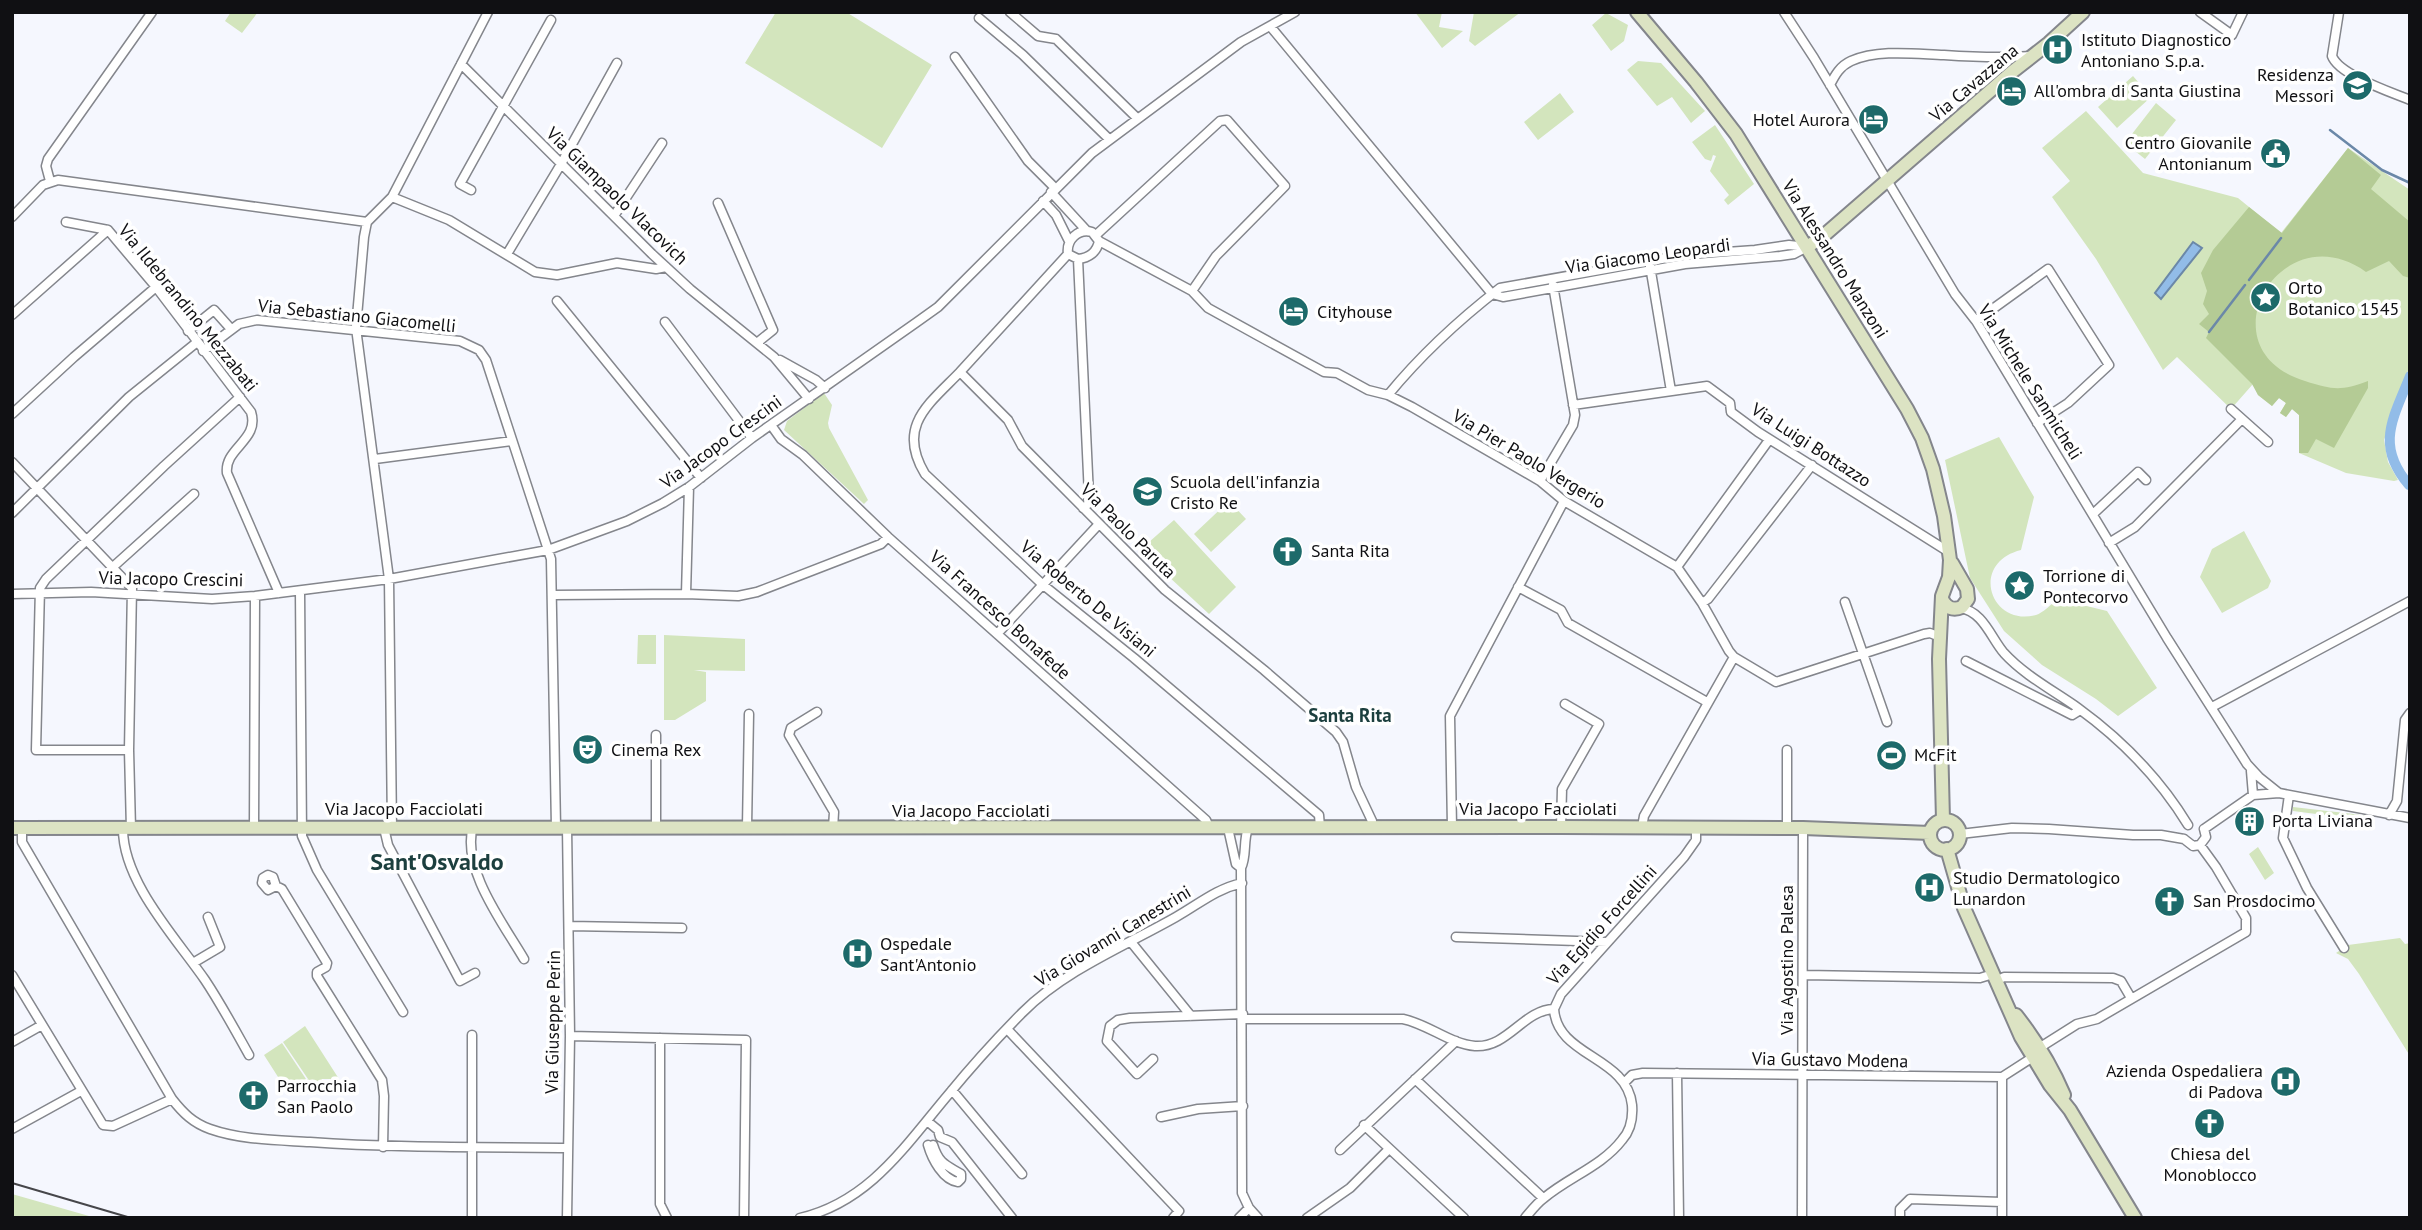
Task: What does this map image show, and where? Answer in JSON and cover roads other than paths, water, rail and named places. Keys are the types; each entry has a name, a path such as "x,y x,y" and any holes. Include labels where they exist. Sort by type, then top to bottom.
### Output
{"main road":[{"name":"Via Alessandro Manzoni","path":"1637,12 1729,124 1907,409 1922,438 1940,492 1949,552 1950,571 1944,593 1940,633 1938,691 1943,820"},
{"name":"Via Cavazzana","path":"1887,180 2082,12"},
{"name":"Via Giacomo Leopardi","path":"1807,247 1887,180"},
{"name":"Via Alessandro Manzoni","path":"1949,552 1956,573 1966,590"},
{"path":"1940,633 1948,614 1959,609 1967,601 1966,590 1956,583 1944,593 1948,607 1959,609"},
{"path":"1943,820 1956,825 1960,834 1956,844 1947,849 1935,845 1930,833 1937,822 1943,820"},
{"name":"Via Jacopo Facciolati","path":"17,828 1642,827 1803,828 1930,833"},
{"path":"1947,849 1964,908 2021,1037 2036,1053 2050,1085 2070,1110 2135,1218"}],"street":[{"path":"50,181 46,166 48,159 152,12"},
{"path":"475,973 460,981 388,845 389,579 356,328 367,222 392,197 488,12"},
{"path":"1010,12 1038,36 1056,39 1137,118"},
{"name":"Via Jacopo Crescini","path":"12,594 133,594 212,599 300,591 389,579 548,550 628,520 689,487 752,438 937,307 1053,190 1109,139 1241,42 1295,12"},
{"name":"Via Michele Sanmicheli","path":"1784,12 1955,294 1976,321 2250,769 2253,795"},
{"path":"2200,12 2230,39 2243,12"},
{"path":"2339,12 2332,57 2335,63 2361,79 2410,100"},
{"path":"979,18 1023,55 1109,139"},
{"path":"471,190 460,184 551,20"},
{"path":"1270,26 1492,294 1421,359 1388,395"},
{"path":"1830,85 1841,67 1863,58 1906,54 2005,58 2032,56"},
{"name":"Via Pier Paolo Vergerio","path":"956,57 1028,161 1086,230 1192,290 1208,308 1317,369 1337,373 1368,390 1388,395 1540,481 1564,501 1677,567 1734,657"},
{"name":"Via Giampaolo Vlacovich","path":"461,64 666,267 774,357 809,399"},
{"path":"507,254 617,64"},
{"path":"1068,254 1079,259 1093,253 1098,238 1220,121 1227,120 1285,186 1216,256 1192,290"},
{"path":"614,216 662,143"},
{"path":"12,217 43,185 58,180 367,222"},
{"path":"392,197 440,215 535,271 557,275 617,263 656,269 666,267"},
{"path":"960,372 1068,254 1069,241 1056,215 1043,201"},
{"path":"718,203 773,330 758,342"},
{"name":"Via Ildebrandino Mezzabati","path":"66,222 108,230 156,287 251,412 254,420 252,429 228,462 227,473 279,593"},
{"path":"12,315 108,230"},
{"path":"1069,241 1086,230"},
{"name":"Via Giacomo Leopardi","path":"1492,294 1503,298 1553,284 1650,266 1780,256 1794,254 1807,247"},
{"path":"1079,259 1088,496 1088,504 1083,508"},
{"path":"1650,266 1671,391"},
{"path":"1976,321 2048,269 2109,365 2068,403 2038,423"},
{"path":"1540,481 1573,425 1575,415 1553,284"},
{"path":"12,414 156,287"},
{"path":"557,301 701,478"},
{"path":"188,331 214,310 231,330"},
{"name":"Via Sebastiano Giacomelli","path":"203,351 248,320 356,328 460,341 479,350 486,360 551,559 553,595"},
{"path":"665,322 752,438"},
{"path":"12,513 129,397 196,342"},
{"name":"Via Giampaolo Vlacovich","path":"774,357 814,378 825,388"},
{"name":"Via Paolo Paruta","path":"960,372 1008,420 1022,446 1184,607 1264,670 1336,732 1343,742 1350,771 1372,821 1371,827"},
{"name":"Via Roberto De Visiani","path":"960,372 917,419 914,457 925,474 1042,584 1134,658 1320,816 1320,827"},
{"name":"Via Luigi Bottazzo","path":"1573,405 1707,386 1730,403 1731,412 1769,440 1949,552"},
{"path":"129,750 36,750 39,592 46,579 240,397"},
{"path":"2231,409 2268,442"},
{"path":"2109,542 2135,527 2242,419"},
{"name":"Via Francesco Bonafede","path":"771,425 781,439 803,455 888,537 1206,820 1209,827"},
{"path":"1677,567 1769,440"},
{"path":"375,459 512,441"},
{"path":"12,462 132,587 127,829 123,845 148,903 217,998 249,1055"},
{"path":"1702,603 1812,466"},
{"path":"2093,514 2138,472 2146,480"},
{"path":"686,594 689,487"},
{"path":"114,566 194,494"},
{"path":"1452,827 1450,716 1564,501"},
{"path":"997,634 1100,524"},
{"path":"553,595 738,596 757,592 881,544 888,537"},
{"path":"1518,587 1561,610 1568,624 1707,702"},
{"name":"Via Alessandro Manzoni","path":"1966,590 1988,630"},
{"path":"300,591 302,836 317,870 403,1012"},
{"name":"Via Giuseppe Perin","path":"553,595 562,827 569,926 567,1218"},
{"path":"254,828 255,596"},
{"path":"2212,707 2410,601"},
{"path":"1845,602 1887,722"},
{"name":"Via Alessandro Manzoni","path":"1959,609 1974,613 2004,653 2136,755 2188,825"},
{"path":"1642,827 1644,816 1734,657 1776,682 1900,641 1940,633"},
{"path":"1966,661 2072,715 2080,710"},
{"path":"1561,827 1562,789 1599,724 1565,704"},
{"path":"817,712 791,728 789,735 834,812 834,829"},
{"path":"2389,815 2397,801 2405,720 2410,713"},
{"path":"747,827 750,714"},
{"path":"656,735 656,827"},
{"path":"1787,750 1787,828"},
{"name":"Via Michele Sanmicheli","path":"2250,769 2279,793"},
{"path":"2204,828 2253,795 2279,793 2410,818"},
{"path":"2289,795 2283,838 2307,888 2344,948"},
{"path":"1960,834 2012,828 2049,829 2161,835 2184,839 2193,846 2200,845 2206,837 2204,828 2197,824 2188,825 2184,831 2184,839"},
{"path":"473,826 470,837 479,885 524,958"},
{"path":"17,828 22,842 172,1100 197,1123 251,1138 383,1147 566,1148"},
{"path":"1238,828 1244,841 1244,862 1241,868 1242,1193 1249,1208 1258,1218"},
{"path":"1238,828 1236,864 1241,868"},
{"name":"Via Egidio Forcellini","path":"1625,1082 1565,1036 1558,1028 1554,1009 1562,994 1684,857 1696,839 1696,828"},
{"name":"Via Agostino Palesa","path":"1802,1218 1803,828"},
{"path":"2002,1218 2002,1077 2077,1024 2097,1019 2246,932 2246,918 2200,845"},
{"name":"Via Giovanni Canestrini","path":"800,1218 814,1216 872,1183 915,1137 952,1090 1037,999 1076,973 1215,892 1242,883"},
{"path":"276,886 282,889 327,963 326,967 317,972 317,976 382,1080 383,1147"},
{"path":"193,963 220,947 208,917"},
{"path":"569,926 682,928"},
{"path":"1456,937 1607,942"},
{"path":"1130,942 1191,1016"},
{"path":"12,975 102,1123 109,1127 172,1100"},
{"path":"1804,975 2113,978 2120,981 2131,998"},
{"path":"1153,1059 1137,1074 1107,1041 1110,1026 1118,1020 1130,1018 1191,1016 1403,1019 1415,1021 1455,1041 1472,1046 1489,1045 1509,1035 1536,1013 1554,1009"},
{"path":"12,1042 42,1025"},
{"path":"1007,1029 1179,1212 1172,1218"},
{"path":"472,1035 472,1218"},
{"path":"570,1036 746,1040 744,1218"},
{"path":"660,1038 660,1204 667,1218"},
{"path":"1340,1150 1455,1041"},
{"name":"Via Gustavo Modena","path":"1625,1082 1636,1073 2002,1077"},
{"path":"1677,1073 1679,1218"},
{"path":"1415,1079 1543,1198"},
{"path":"1525,1218 1543,1198 1608,1156 1624,1138 1632,1122 1631,1096 1625,1082"},
{"path":"952,1090 1022,1174"},
{"path":"12,1129 81,1091"},
{"path":"1161,1117 1198,1109 1243,1107"},
{"path":"927,1121 938,1130 940,1137"},
{"path":"1364,1125 1464,1218"},
{"path":"915,1137 931,1145 944,1164 961,1174 958,1182 953,1182 944,1174 933,1157 931,1145"},
{"path":"931,1145 940,1137"},
{"path":"940,1137 952,1142 1012,1218"},
{"path":"1307,1218 1350,1188 1389,1149"},
{"path":"1900,1214 1910,1199 2002,1202"},
{"path":"1239,1218 1249,1208"}],"water":[{"path":"2193,242 2202,248 2161,299 2155,293"}],"waterway":[{"path":"2330,130 2382,170 2410,183"},
{"path":"2249,280 2281,238"},
{"path":"2209,332 2245,285"},
{"path":"2409,485 2392,457 2390,432 2410,376"}],"tram line":[{"path":"12,1183 131,1218"}],"place":[{"name":"Istituto Diagnostico Antoniano S.p.a.","path":"2058,50"},
{"name":"Residenza Messori","path":"2357,85"},
{"name":"All'ombra di Santa Giustina","path":"2011,91"},
{"name":"Hotel Aurora","path":"1873,120"},
{"name":"Centro Giovanile Antonianum","path":"2275,153"},
{"name":"Orto Botanico 1545","path":"2265,298"},
{"name":"Cityhouse","path":"1294,312"},
{"name":"Scuola dell'infanzia Cristo Re","path":"1147,492"},
{"name":"Santa Rita","path":"1288,551"},
{"name":"Torrione di Pontecorvo","path":"2020,586"},
{"name":"Cinema Rex","path":"588,750"},
{"name":"McFit","path":"1891,755"},
{"name":"Porta Liviana","path":"2249,821"},
{"name":"Studio Dermatologico Lunardon","path":"1930,888"},
{"name":"San Prosdocimo","path":"2170,901"},
{"name":"Ospedale Sant'Antonio","path":"857,954"},
{"name":"Azienda Ospedaliera di Padova","path":"2286,1081"},
{"name":"Parrocchia San Paolo","path":"254,1096"},
{"name":"Chiesa del Monoblocco","path":"2210,1124"}],"district":[{"name":"Santa Rita","path":"1350,715"},
{"name":"Sant'Osvaldo","path":"437,862"}]}
